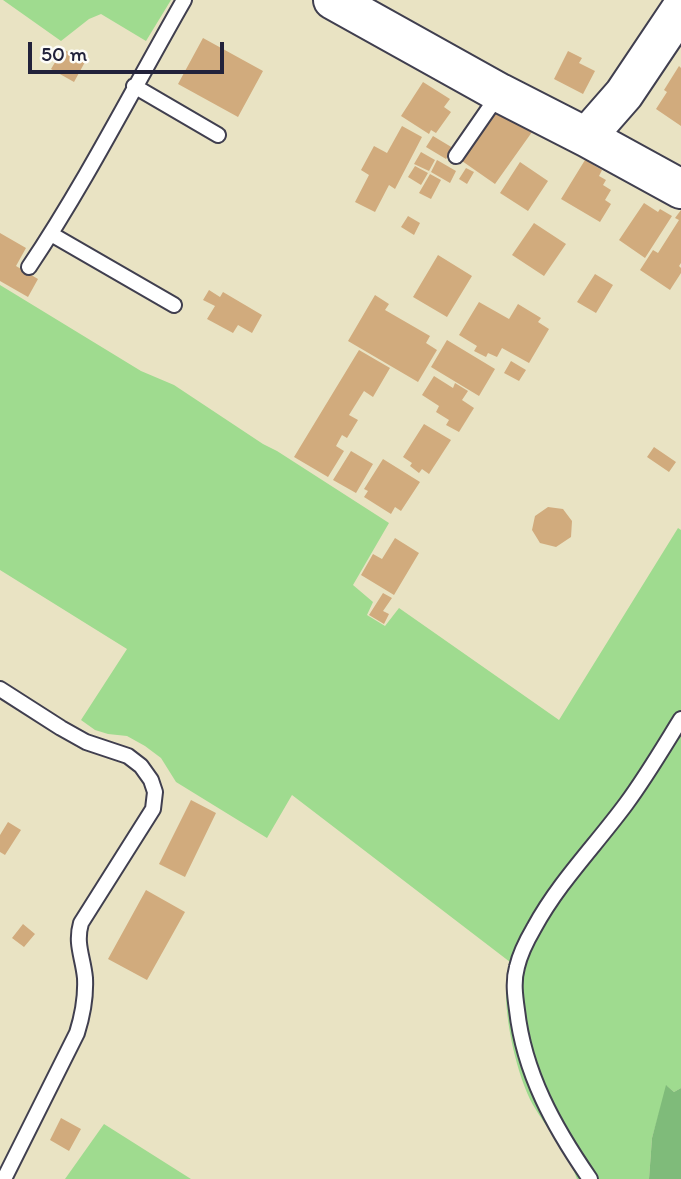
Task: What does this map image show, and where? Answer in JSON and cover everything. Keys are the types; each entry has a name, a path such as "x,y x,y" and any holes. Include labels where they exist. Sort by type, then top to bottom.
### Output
{"street":[{"path":"333,0 681,189"},
{"path":"589,138 624,94 681,9"}],"lane":[{"path":"29,267 75,196 184,0"},
{"path":"134,86 218,135"},
{"path":"456,156 500,93"},
{"path":"51,234 174,305"},
{"path":"0,689 61,729 86,742 128,756 141,766 151,780 155,792 153,809 81,922 77,936 85,975 82,1017 77,1033 4,1179"},
{"path":"590,1179 550,1115 529,1067 519,1030 515,988 517,967 530,936 554,895 627,802 681,719"}],"green space":[{"path":"3,0 171,0 146,41 101,14 89,19 61,41"},
{"path":"0,285 141,371 174,385 389,523 353,585 373,602 367,615 385,626 399,608 559,720 678,528 681,530 681,1088 674,1092 667,1086 652,1138 649,1179 577,1179 563,1150 533,1105 517,1064 506,1002 510,962 292,795 267,838 176,782 161,758 145,746 127,736 95,730 81,720 127,649 0,570"},
{"path":"666,1085 674,1092 681,1088 681,1179 649,1179 652,1138"},
{"path":"104,1124 191,1179 65,1179"}],"building":[{"path":"203,38 263,71 238,117 178,84"},
{"path":"63,49 85,62 74,82 51,69"},
{"path":"568,51 582,58 579,63 595,71 583,94 554,79"},
{"path":"679,66 681,68 681,126 656,109"},
{"path":"423,82 450,99 444,107 451,112 436,133 431,130 429,134 401,116"},
{"path":"500,106 532,132 495,184 462,161"},
{"path":"402,126 422,137 395,189 389,185 375,212 355,202 369,175 361,170 374,146 387,153"},
{"path":"433,136 453,148 446,159 426,147"},
{"path":"421,152 435,160 429,171 414,164"},
{"path":"437,160 456,171 450,183 431,172"},
{"path":"585,160 602,170 599,176 606,180 603,185 611,190 605,200 611,204 600,222 561,199"},
{"path":"520,162 548,181 528,211 500,193"},
{"path":"415,166 428,173 421,185 408,177"},
{"path":"466,168 474,172 467,184 459,179"},
{"path":"430,174 441,180 431,199 419,193"},
{"path":"644,203 658,212 660,209 672,216 645,258 619,240"},
{"path":"681,210 681,273 670,290 640,270 653,250 658,253 679,220 675,218"},
{"path":"408,216 420,223 414,235 401,227"},
{"path":"534,223 566,244 544,276 512,255"},
{"path":"0,233 26,248 16,266 38,279 28,297 0,281"},
{"path":"438,255 472,276 447,317 413,297"},
{"path":"595,274 613,285 596,313 577,302"},
{"path":"209,290 220,297 223,292 262,315 252,333 238,325 233,333 207,319 215,306 203,300"},
{"path":"375,295 389,304 385,310 430,336 426,343 437,350 418,382 348,341"},
{"path":"479,302 509,319 518,304 541,318 538,322 549,329 529,363 502,348 497,357 488,353 486,357 474,351 477,346 459,335"},
{"path":"447,340 495,369 479,396 431,367"},
{"path":"359,350 390,368 373,397 364,391 349,415 358,420 347,438 342,435 336,446 344,451 328,477 294,457"},
{"path":"511,361 526,370 519,381 504,373"},
{"path":"434,376 453,388 455,383 468,391 462,400 474,408 459,432 446,425 449,420 436,412 439,406 422,395"},
{"path":"424,424 451,440 429,474 422,469 419,473 410,466 412,463 403,457"},
{"path":"654,447 676,462 669,472 647,457"},
{"path":"351,451 373,464 356,493 333,480"},
{"path":"383,459 420,482 401,511 395,507 391,514 364,497 368,491 364,489"},
{"path":"548,507 563,509 572,521 571,537 556,547 540,543 532,530 535,516"},
{"path":"395,538 419,553 394,595 361,575 373,554 382,559"},
{"path":"383,593 392,598 383,611 389,614 384,624 369,615"},
{"path":"191,800 216,813 185,877 159,864"},
{"path":"8,822 21,830 5,855 0,852 0,835"},
{"path":"146,890 185,912 147,980 108,959"},
{"path":"23,924 35,934 24,947 12,938"},
{"path":"61,1118 81,1129 69,1151 50,1140"}]}
